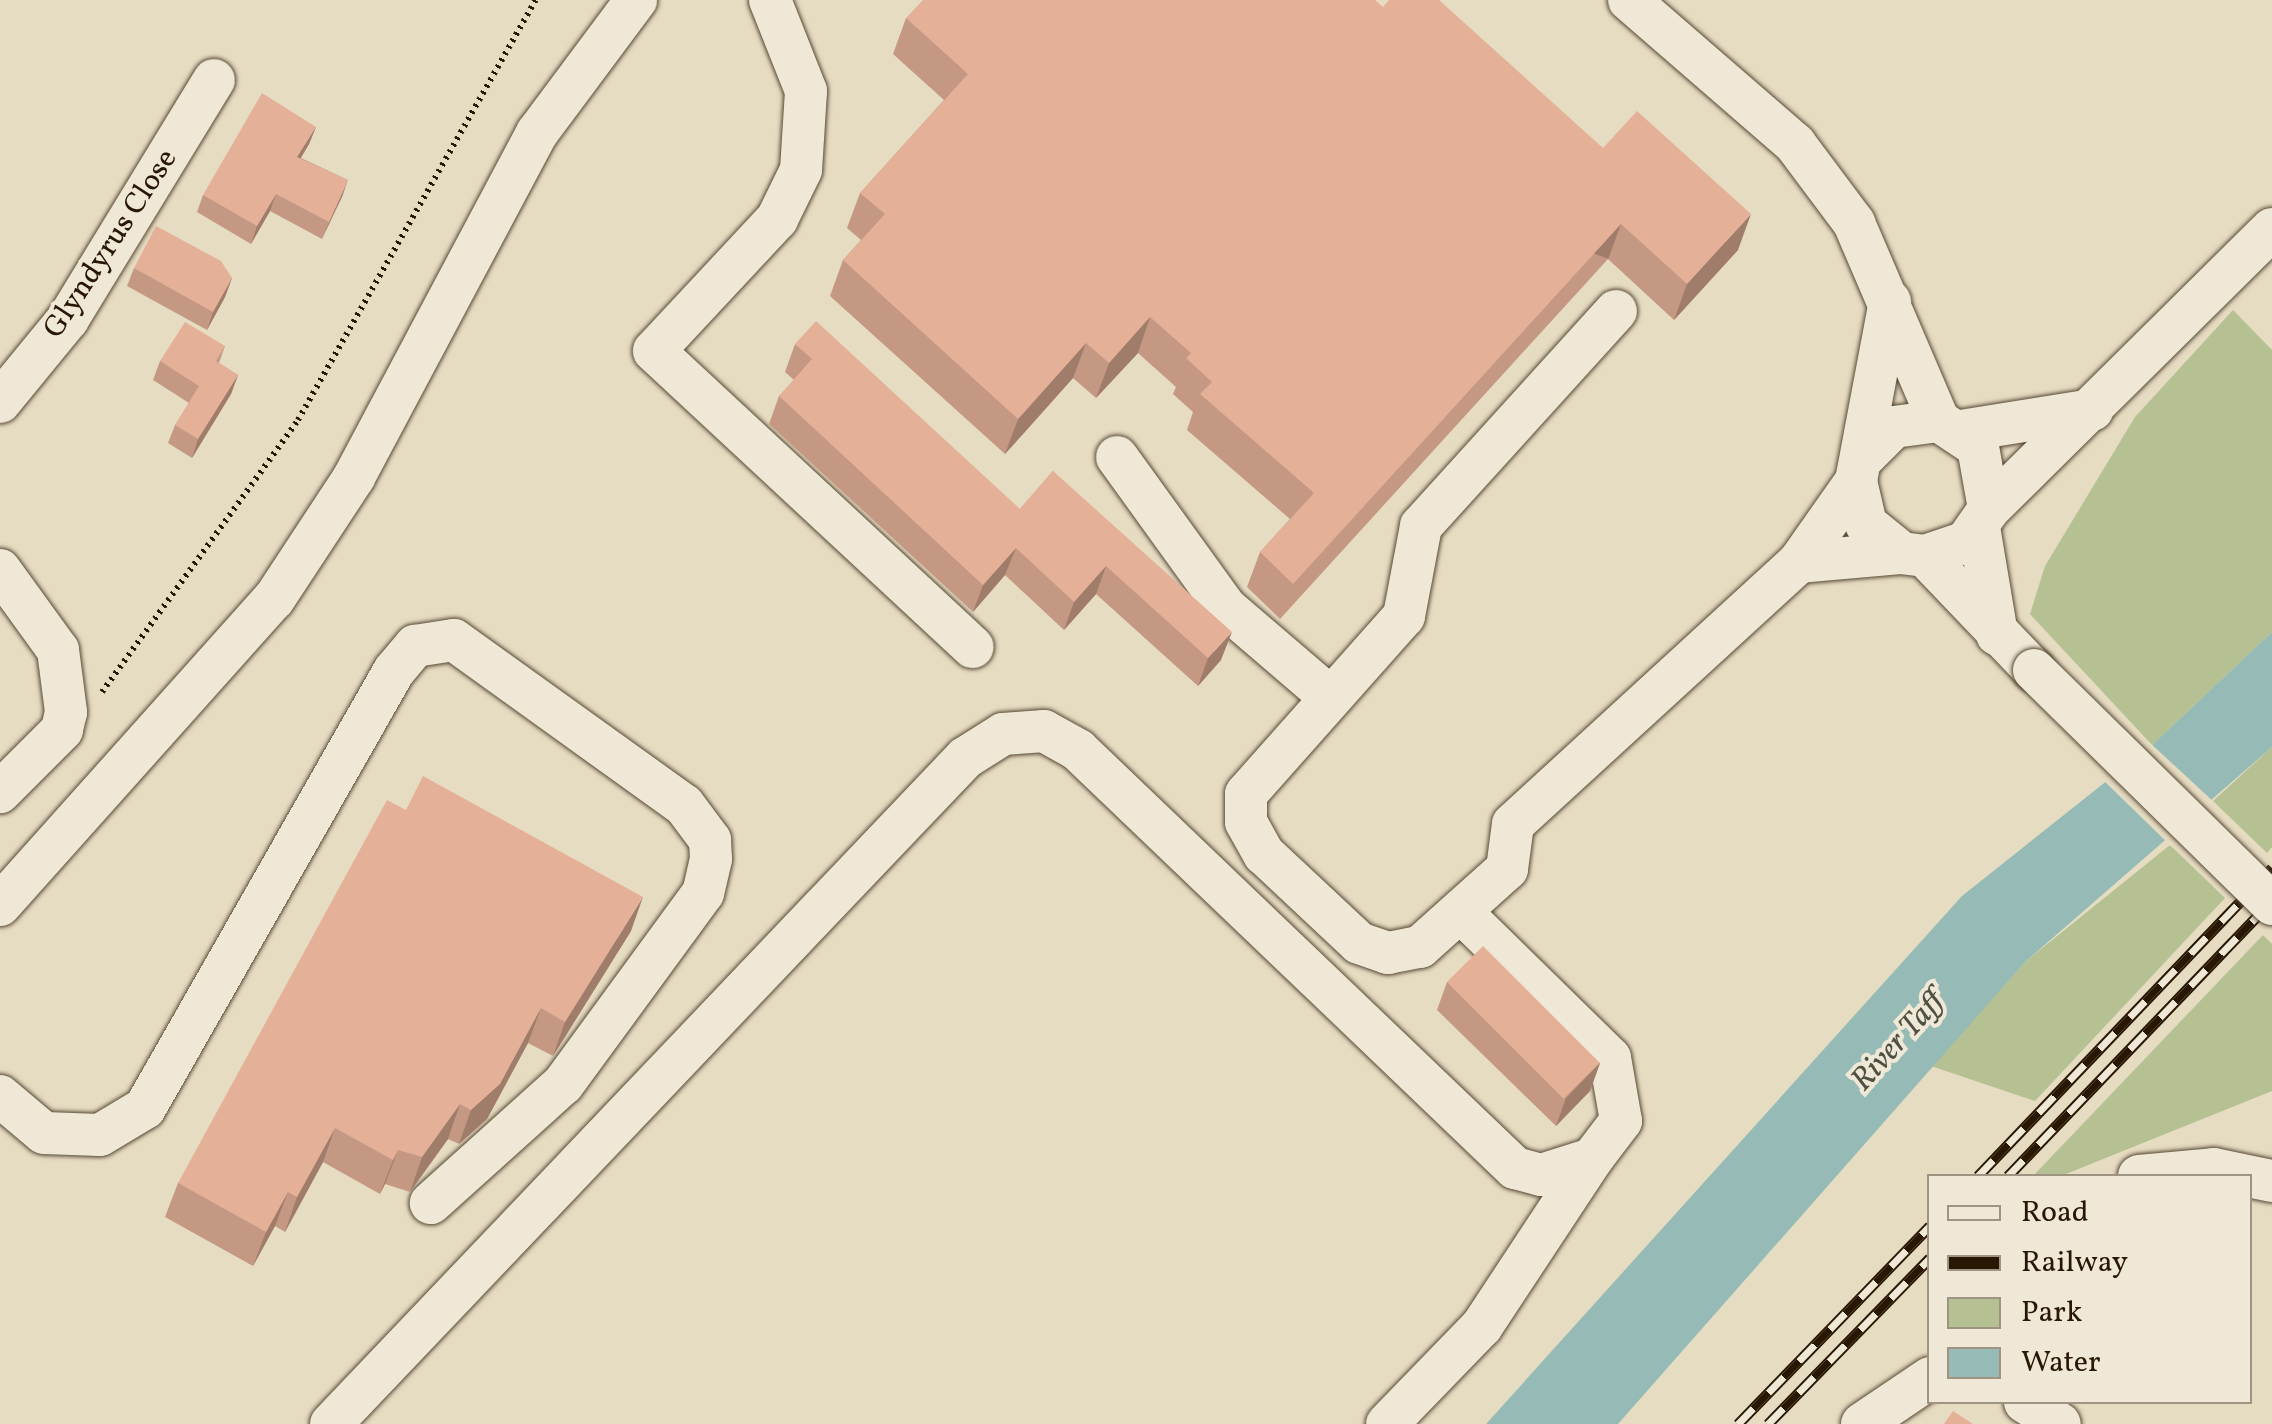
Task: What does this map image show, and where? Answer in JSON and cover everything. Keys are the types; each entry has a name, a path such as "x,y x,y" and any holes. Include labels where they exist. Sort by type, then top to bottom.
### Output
{"street":[{"path":"0,905 274,599 354,477 537,133 636,0"},
{"path":"770,0 806,91 801,170 777,219 654,351 973,647"},
{"path":"1629,0 1795,144 1854,223 1950,426 1988,468 1984,518 1997,634"},
{"name":"Glyndyrus Close","path":"0,402 68,319 214,80"},
{"path":"1799,562 1913,554 1984,518 2272,229"},
{"path":"1890,301 1859,470 1866,524 1913,554 2272,904"},
{"path":"1616,311 1421,526 1404,616 1250,785 1254,839 1374,949 1420,947 1507,869 1512,824 1799,562 1859,470 1894,427 1950,426 2092,410"},
{"path":"1117,457 1225,607 1330,696"},
{"path":"0,570 58,650 62,730 0,792"},
{"path":"0,1096 44,1133 100,1135 145,1108 394,671 416,646 454,640 684,805 710,840 711,859 702,893 563,1084 431,1203"},
{"path":"331,1424 965,758 1003,734 1044,731 1078,750 1516,1168 1542,1175 1592,1159"},
{"path":"1387,1424 1482,1326 1621,1121 1610,1058 1461,912"},
{"path":"2160,1174 2214,1169 2238,1174"},
{"path":"1862,1424 1927,1380"},
{"path":"2028,1404 2060,1424"}],"path":[{"path":"62,730 91,708 298,420 536,0"}],"green space":[{"path":"2233,310 2272,350 2272,632 2152,745 2030,614 2045,566 2135,417"},
{"path":"2272,747 2272,847 2267,853 2213,801"},
{"path":"2170,845 2225,898 2035,1101 1931,1066 2025,962"},
{"path":"2263,935 2272,944 2272,1091 2066,1174 2035,1174"}],"water":[{"name":"River Taff","path":"2272,632 2272,747 2025,962 1618,1424 1486,1424 1962,896 2152,745"}],"pier":[{"path":"2148,741 2216,804 2173,848 2099,776"}],"building":[{"path":"923,0 1375,0 1383,7 1389,0 1439,0 1603,148 1637,111 1751,214 1687,284 1621,224 1293,584 1260,552 1314,493 1200,394 1212,382 1186,358 1191,353 1150,317 1109,363 1086,343 1018,419 843,260 885,214 860,193 968,74 906,18"},
{"path":"262,93 316,127 297,157 348,180 329,222 276,194 257,226 203,195"},
{"path":"156,226 221,261 232,278 213,312 134,268"},
{"path":"816,321 1020,509 1053,471 1232,632 1208,658 1106,566 1074,602 1016,548 983,585 779,396 812,359 795,344"},
{"path":"185,322 225,346 216,361 238,375 198,439 175,425 199,386 160,361"},
{"path":"423,776 643,897 565,1022 541,1008 500,1084 471,1110 460,1104 422,1157 398,1150 393,1160 335,1128 297,1197 288,1192 266,1232 178,1183 387,800 406,810"},
{"path":"1483,946 1600,1063 1564,1099 1447,982"},
{"path":"1953,1411 1973,1424 1944,1424"}],"railway":[{"path":"1980,1174 2272,868"},
{"path":"2010,1174 2272,901"},
{"path":"1738,1424 1927,1229"},
{"path":"1768,1424 1927,1261"}]}
